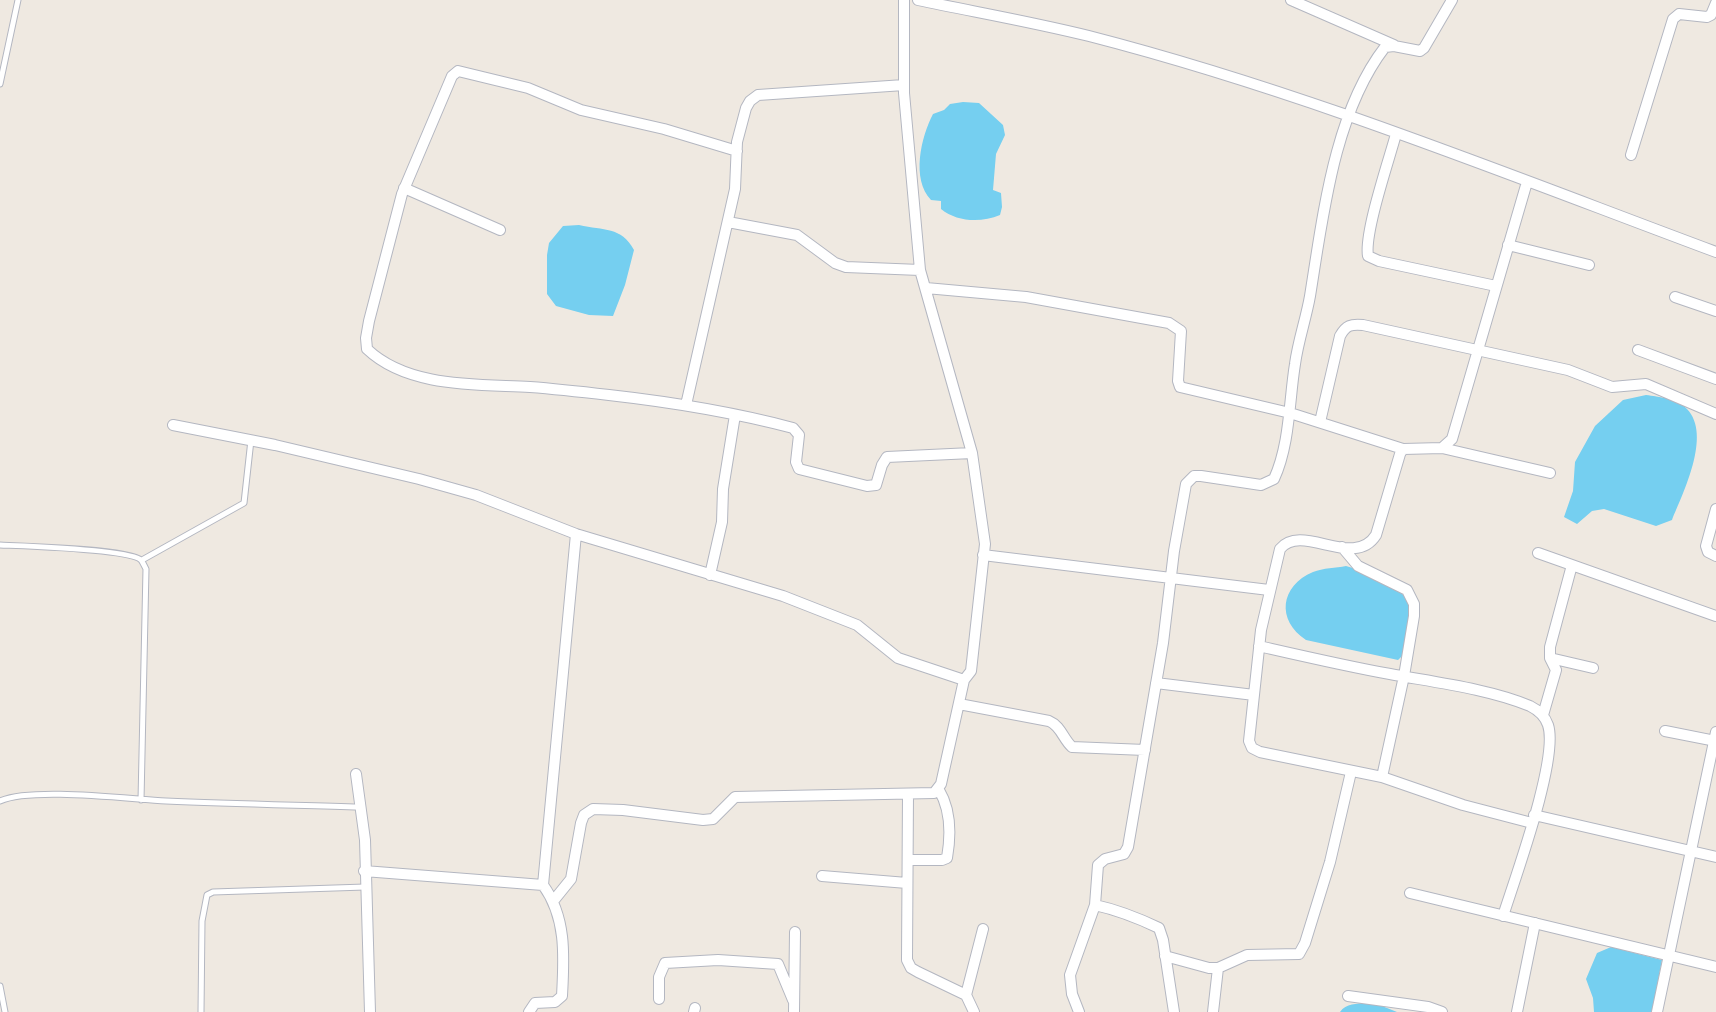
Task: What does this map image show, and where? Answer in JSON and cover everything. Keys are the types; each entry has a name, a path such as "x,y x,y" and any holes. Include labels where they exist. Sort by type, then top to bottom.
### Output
{"street":[{"path":"904,0 904,85 920,270 972,453 985,544 971,671 964,680 939,790 949,813 947,858 908,860"},
{"path":"918,0 1088,36 1215,72 1347,115 1716,252"},
{"path":"1291,0 1394,46 1414,51 1424,48 1452,0"},
{"path":"1631,155 1674,19 1679,14 1707,17 1711,15 1716,3"},
{"path":"1079,1012 1072,994 1070,975 1095,905 1100,861 1119,857 1128,847 1186,484 1189,479 1201,476 1261,485 1274,480 1278,472 1322,220 1347,115 1379,55 1385,47 1394,46"},
{"path":"737,151 664,129 581,110 528,88 458,71 452,76 404,188 366,338 367,349 376,357 407,373 429,379 590,393 686,405 783,425 797,431 799,440 796,462 799,469 867,486 876,485 881,465 887,457 972,453"},
{"path":"686,405 735,189 737,151 750,100 758,95 904,85"},
{"path":"1396,134 1377,201 1367,246 1368,256 1379,261 1496,286"},
{"path":"1442,448 1448,444 1456,430 1477,349 1527,182"},
{"path":"404,188 500,230"},
{"path":"728,222 797,235 835,263 846,267 920,270"},
{"path":"1508,245 1589,265"},
{"path":"926,288 1026,297 1169,323 1181,331 1178,381 1180,387 1290,413 1403,449 1442,448 1550,473"},
{"path":"1675,297 1716,312"},
{"path":"1320,422 1340,335 1350,324 1568,370 1612,387 1646,384 1716,414"},
{"path":"1638,350 1716,379"},
{"path":"710,575 722,522 723,489 735,415"},
{"path":"173,425 419,478 465,492 576,534 783,596 857,625 898,658 964,680"},
{"path":"1403,449 1399,454 1376,535 1370,543 1363,547 1342,547 1301,541 1284,545 1276,560 1259,646 1249,732 1252,748 1283,759 1382,778 1463,806 1716,857"},
{"path":"1716,509 1706,546 1708,552 1716,556"},
{"path":"529,1012 535,1003 555,1002 562,996 561,926 554,900 543,886 576,534"},
{"path":"1342,547 1357,566 1399,584 1411,596 1414,616 1382,778"},
{"path":"1538,553 1716,616"},
{"path":"984,555 1269,590"},
{"path":"1503,916 1533,819 1550,752 1549,732 1543,715 1556,670 1550,658 1550,647 1572,565"},
{"path":"1259,646 1441,682 1518,702 1543,715"},
{"path":"1550,658 1593,668"},
{"path":"1156,683 1254,695"},
{"path":"959,704 1055,723 1072,747 1145,750"},
{"path":"1657,1012 1715,737 1665,731"},
{"path":"1165,956 1218,968 1247,955 1295,956 1302,951 1331,862 1351,772"},
{"path":"356,774 365,840 370,1012"},
{"path":"554,900 571,879 581,823 584,815 593,809 704,820 718,816 735,797 908,794 934,793 939,790"},
{"path":"908,794 908,960 911,968 966,995 974,1012"},
{"path":"364,871 543,886"},
{"path":"822,876 908,883"},
{"path":"1410,893 1716,967"},
{"path":"1095,905 1126,912 1159,928 1174,1012"},
{"path":"1517,1012 1535,923"},
{"path":"966,995 983,929"},
{"path":"794,1012 795,932"},
{"path":"659,999 659,977 665,963 718,960 778,964 793,1000"},
{"path":"1213,1012 1218,968"},
{"path":"1348,996 1428,1007 1442,1012"}],"lane":[{"path":"0,84 18,0"},
{"path":"142,560 244,503 251,440"},
{"path":"0,545 94,550 142,560 146,569 141,800"},
{"path":"0,801 9,797 44,795 360,807"},
{"path":"201,1012 202,921 207,895 214,891 365,887"},
{"path":"0,986 5,1012"}],"water":[{"path":"979,103 1003,125 1005,135 996,154 993,190 1001,193 1002,207 1000,215 993,218 969,220 954,217 941,209 941,201 931,200 921,181 922,146 933,114 944,110 950,104"},
{"path":"579,225 617,233 629,242 634,250 613,316 589,315 556,306 547,294 549,243 563,226"},
{"path":"1646,395 1678,402 1694,420 1697,434 1693,464 1672,520 1656,526 1604,509 1592,511 1577,524 1564,517 1573,491 1575,462 1595,426 1623,400"},
{"path":"1346,566 1394,586 1408,602 1408,627 1403,655 1398,660 1306,640 1290,623 1286,604 1288,594 1294,586 1313,572"},
{"path":"1611,947 1662,960 1652,1012 1594,1012 1593,998 1586,979 1597,953"},
{"path":"1377,1004 1397,1012 1340,1012 1348,1005"}]}
